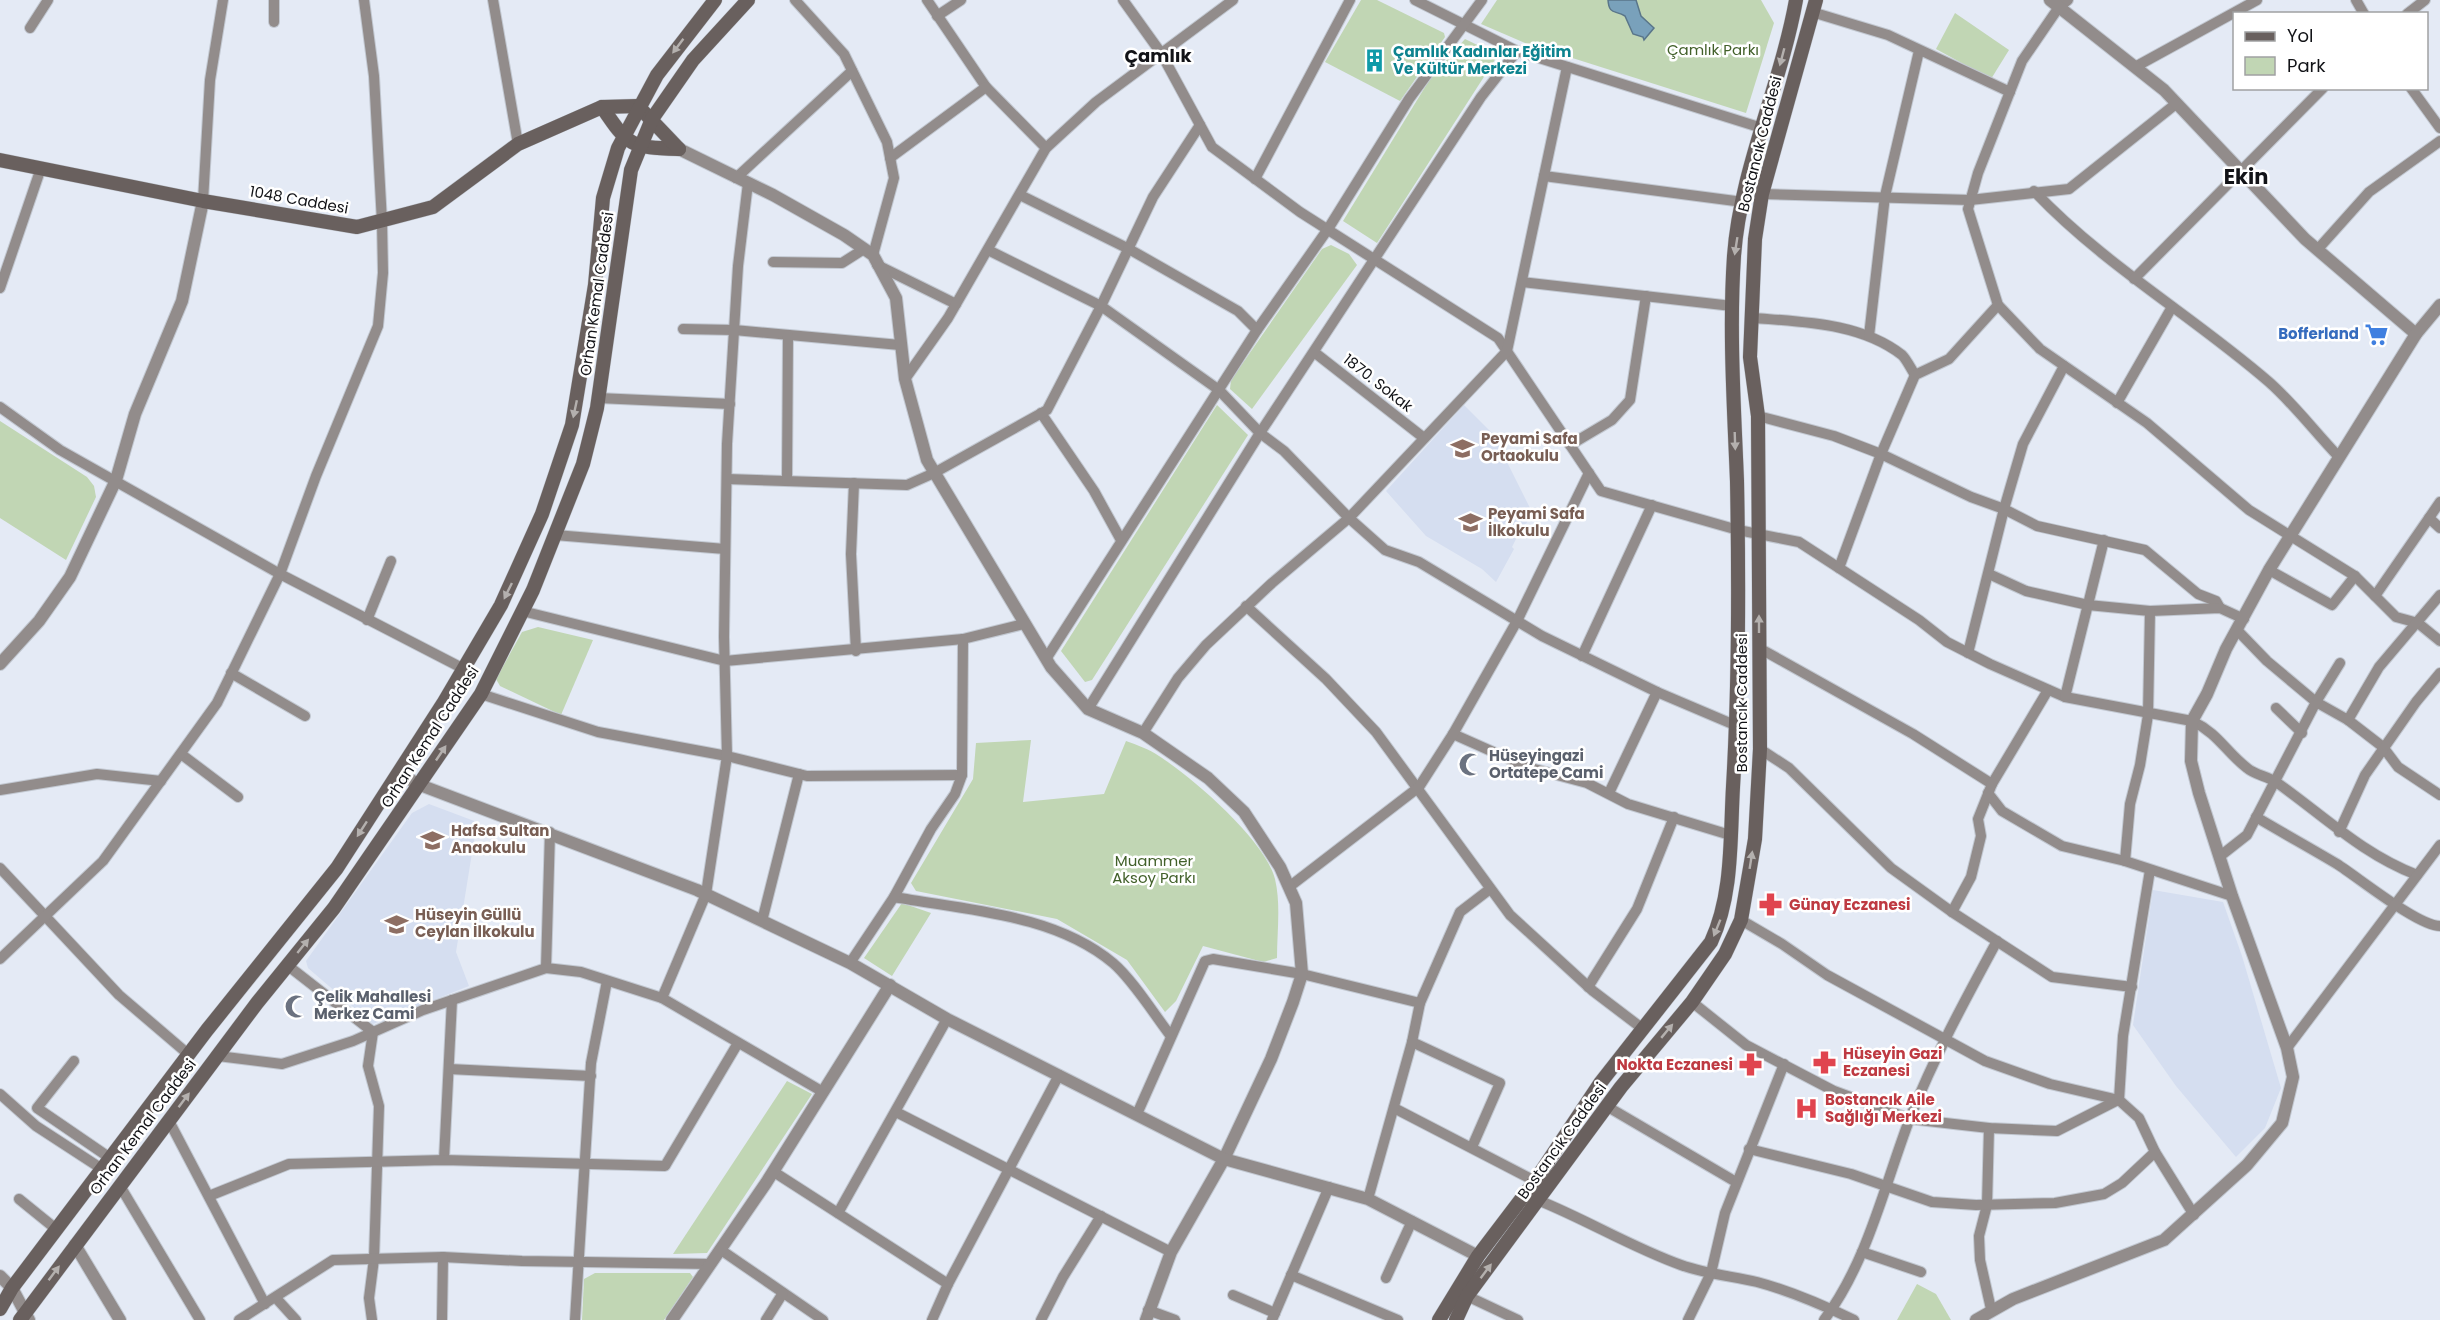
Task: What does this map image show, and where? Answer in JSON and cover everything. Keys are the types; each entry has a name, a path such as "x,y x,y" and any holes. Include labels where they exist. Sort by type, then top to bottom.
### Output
{"main road":[{"name":"Orhan Kemal Caddesi","path":"24,1318 75,1245 334,908 481,694 522,611 583,465 598,398 631,170 631,143 645,112 657,75 715,0"},
{"name":"Orhan Kemal Caddesi","path":"0,1309 12,1288 188,1054 337,867 464,669 524,558 542,514 572,425 595,285 603,198 645,112 748,0"},
{"name":"Bostancık Caddesi","path":"1439,1320 1478,1256 1535,1181 1601,1083 1711,942 1720,922 1726,891 1737,726 1738,530 1732,306 1734,253 1743,202 1796,0"},
{"name":"Bostancık Caddesi","path":"1455,1320 1467,1296 1540,1201 1621,1087 1692,1002 1725,954 1742,920 1755,839 1760,749 1758,416 1750,357 1754,318 1755,239 1762,194 1814,6"},
{"name":"1048 Caddesi","path":"0,160 203,201 357,227 434,207 518,144 602,107 645,112"},
{"path":"602,107 631,143 679,149"},
{"path":"645,112 679,149"}],"street":[{"path":"30,28 48,0"},
{"path":"0,664 39,621 70,577 116,480 135,414 182,301 203,201 210,80 223,0"},
{"path":"274,0 274,22"},
{"path":"0,959 103,861 217,703 280,574 316,476 378,326 383,273 382,222 374,76 364,0"},
{"path":"493,0 518,144"},
{"path":"795,0 844,54 887,142 894,178 871,257"},
{"path":"927,0 986,87 1046,148"},
{"path":"938,16 961,0"},
{"path":"1124,0 1161,53 1212,147 1328,229 1498,338 1601,491 1738,530 1799,542 1947,642 2048,690 2065,697 2148,715 2192,721 2211,730 2229,753 2249,770 2274,781 2339,832 2391,866 2417,875"},
{"path":"905,379 956,304 1046,148 1096,102 1233,0"},
{"path":"1255,179 1350,0"},
{"path":"1414,0 1516,51 1762,128"},
{"path":"1046,659 1257,330 1328,229 1409,99 1482,0"},
{"path":"2235,12 2257,0"},
{"path":"2410,12 2425,0"},
{"path":"2416,334 2318,249 2177,103 2059,2 2022,61 1978,172 1968,209 1998,305 2040,349 2147,423 2249,510 2355,576 2396,617 2418,623 2440,641"},
{"path":"1814,6 1888,35 2010,92"},
{"path":"2135,67 2233,13"},
{"path":"1088,709 1260,433 1482,97 1516,51"},
{"path":"1869,336 1885,196 1919,51"},
{"path":"1143,733 1178,678 1206,645 1246,606 1349,518 1507,351 1567,67"},
{"path":"736,178 852,71"},
{"path":"890,158 986,87"},
{"path":"2134,279 2321,90"},
{"path":"2412,90 2440,128"},
{"path":"1762,194 1970,200 2034,191 2069,189 2177,103"},
{"path":"727,479 907,485 934,474 1047,410 1101,306 1153,197 1200,125"},
{"path":"2318,249 2369,192 2440,141"},
{"path":"679,149 844,235 871,257 956,304"},
{"path":"0,288 41,168"},
{"path":"1544,176 1743,202"},
{"path":"662,998 706,894 727,756 725,549 727,479 734,330 748,183"},
{"path":"2034,191 2061,219 2134,279 2270,383 2338,456"},
{"path":"1020,195 1129,249 1238,311 1257,330"},
{"path":"988,250 1101,306 1219,390 1260,433 1284,451 1349,518 1385,550 1419,562 1517,621 1582,656 1657,692 1737,726"},
{"path":"772,262 842,263 871,257"},
{"path":"871,257 888,280 896,298 905,379 927,460 1046,659 1088,709 1143,733 1208,778 1244,812 1280,867 1296,903 1302,974 1271,1059 1224,1159 1171,1252 1147,1315 1175,1320"},
{"path":"1522,282 1732,306"},
{"path":"1570,445 1612,420 1630,400 1646,296"},
{"path":"1839,568 1881,453 1915,375 1949,359 1998,305"},
{"path":"2117,403 2172,307"},
{"path":"1976,1320 1991,1309 2164,1240 2194,1215 2262,1150 2282,1124 2293,1077 2287,1048 2232,896 2191,761 2192,721 2236,630 2289,536 2416,334 2439,309"},
{"path":"1754,318 1822,324 1869,336 1904,356 1915,375"},
{"path":"682,329 734,330 900,345"},
{"path":"787,482 788,335"},
{"name":"1870. Sokak","path":"1314,352 1424,438"},
{"path":"1968,653 2004,508 2024,444 2064,366"},
{"path":"598,398 730,404"},
{"path":"0,408 60,450 280,574 464,669"},
{"path":"1041,413 1094,491 1121,540"},
{"path":"1758,416 1834,436 1881,453 1971,497 2004,508 2037,526 2145,550 2198,594 2216,601 2220,608"},
{"path":"1289,887 1419,787 1454,734 1517,621 1589,473"},
{"path":"854,483 851,554 856,651"},
{"path":"2374,596 2440,502"},
{"path":"1582,656 1652,505"},
{"path":"2429,518 2440,528"},
{"path":"555,535 725,549"},
{"path":"2065,697 2104,540"},
{"path":"367,620 391,561"},
{"path":"2269,570 2332,606 2355,576"},
{"path":"1989,573 2026,591 2088,605 2150,611 2220,608 2244,619"},
{"path":"2348,720 2379,668 2440,596"},
{"path":"1246,606 1351,703 1419,787 1510,915 1588,987 1643,1029"},
{"path":"522,611 725,661 856,651 963,639 1024,624"},
{"path":"2126,861 2130,804 2140,765 2148,715 2150,611"},
{"path":"2236,630 2267,661 2316,702 2348,720 2383,747 2398,767 2440,795"},
{"path":"850,963 894,897 931,829 955,794 962,775 963,639"},
{"path":"1759,648 1913,734 1990,788 2002,811 2061,846 2126,861 2232,896"},
{"path":"2219,857 2247,835 2274,781 2302,733 2316,702 2340,663"},
{"path":"231,673 304,716"},
{"path":"2339,832 2366,775 2383,747 2440,673"},
{"path":"1952,912 1971,877 1981,836 1978,819 1990,788 2048,690"},
{"path":"1609,793 1657,692"},
{"path":"481,694 598,732 727,756 807,776 962,775"},
{"path":"2276,708 2302,733"},
{"path":"1454,734 1527,767 1587,783 1628,804 1730,835"},
{"path":"1760,749 1789,768 1891,868 1952,912 2052,977 2132,987"},
{"path":"181,754 238,797"},
{"path":"398,773 420,784 550,832 706,894 850,963 947,1019 1137,1113 1224,1159 1368,1199 1478,1256"},
{"path":"0,790 97,774 161,781"},
{"path":"762,921 799,774"},
{"path":"1588,987 1637,909 1674,817"},
{"path":"2256,817 2334,863 2431,926 2440,926"},
{"path":"546,968 550,832"},
{"path":"2287,1048 2439,849"},
{"path":"0,868 119,995 188,1054"},
{"path":"2119,1100 2123,1036 2150,870"},
{"path":"1368,1199 1412,1042 1420,1003 1460,912 1490,889"},
{"path":"894,897 1021,921 1074,938 1114,963 1170,1035"},
{"path":"1742,920 1827,975 1985,1061 2050,1084 2119,1100 2139,1118 2156,1152 2194,1215"},
{"path":"1824,1320 1862,1252 1910,1119 1944,1038 1997,941"},
{"path":"1137,1113 1170,1035 1205,962 1212,959 1302,974 1420,1003"},
{"path":"288,965 373,1032"},
{"path":"218,1056 282,1064 373,1032 452,1000 546,968 581,972 662,998 823,1092"},
{"path":"575,1320 591,1076 607,981"},
{"path":"672,1320 774,1172 890,985"},
{"path":"444,1160 452,1000"},
{"path":"1692,1002 1746,1044 1834,1091 1910,1119 1989,1128 2057,1131 2119,1100"},
{"path":"838,1213 947,1019"},
{"path":"372,1320 369,1298 374,1259 379,1106 368,1066 373,1032"},
{"path":"1412,1042 1500,1083 1472,1147"},
{"path":"209,1196 289,1164 444,1160 665,1166 738,1043"},
{"path":"75,1061 38,1108 111,1158"},
{"path":"1688,1320 1711,1273 1725,1212 1784,1064"},
{"path":"449,1069 591,1076"},
{"path":"932,1320 948,1284 1059,1075"},
{"path":"0,1094 36,1126 102,1169"},
{"path":"1608,1107 1736,1182"},
{"path":"1394,1108 1535,1181"},
{"path":"896,1112 1171,1252"},
{"path":"169,1121 265,1304"},
{"path":"1989,1128 1986,1205 1979,1236 1980,1260 1991,1309"},
{"path":"1749,1149 1851,1174 1932,1202 1986,1205 2055,1203 2104,1194 2122,1183 2156,1152"},
{"path":"774,1172 948,1284"},
{"path":"120,1186 201,1320"},
{"path":"1233,1295 1274,1317 1329,1187"},
{"path":"19,1199 56,1229"},
{"path":"1540,1201 1585,1219 1664,1259 1701,1272 1757,1282 1832,1309 1854,1320"},
{"path":"1041,1320 1063,1277 1101,1216"},
{"path":"1386,1278 1412,1221"},
{"path":"75,1245 120,1320"},
{"path":"720,1250 823,1320"},
{"path":"1862,1252 1921,1272"},
{"path":"442,1320 443,1257"},
{"path":"239,1320 333,1260 443,1257 711,1264"},
{"path":"1292,1275 1398,1320"},
{"path":"0,1276 12,1288 24,1318"},
{"path":"766,1320 783,1293"},
{"path":"1467,1296 1518,1320"},
{"path":"276,1298 296,1320"}],"shaded area":[{"path":"1464,405 1493,434 1533,514 1519,533 1512,547 1514,549 1496,582 1482,569 1426,536 1386,491"},
{"name":"Hüseyin Güllü Ceylan İlkokulu","path":"429,804 477,822 456,952 469,986 373,1024 308,968 306,961 412,813"},
{"path":"2153,890 2223,902 2242,956 2281,1088 2265,1128 2236,1157 2176,1086 2133,1025"}],"green space":[{"path":"1361,0 1377,0 1444,33 1445,37 1400,101 1325,62"},
{"name":"Çamlık Parkı","path":"1497,0 1761,0 1774,23 1746,113 1525,43 1481,24"},
{"path":"1955,13 2009,50 1991,79 1936,49"},
{"path":"1465,39 1498,55 1377,243 1343,221 1430,79"},
{"path":"1331,245 1349,254 1357,265 1252,409 1230,389 1231,380 1322,249"},
{"path":"1217,405 1248,435 1092,680 1085,682 1061,651"},
{"path":"0,421 87,477 94,486 96,497 66,560 0,518"},
{"path":"538,627 593,640 561,715 500,686 496,679 522,632"},
{"name":"Muammer Aksoy Parkı","path":"1031,740 1023,802 1104,794 1126,741 1159,756 1208,794 1243,829 1269,863 1275,879 1278,898 1277,958 1263,962 1203,946 1176,1001 1165,1012 1127,960 1057,919 916,891 911,883 973,779 976,743"},
{"path":"902,903 931,913 892,976 864,958"},
{"path":"787,1081 812,1094 707,1253 673,1254"},
{"path":"595,1273 690,1273 693,1277 664,1320 582,1320 584,1279"},
{"path":"1917,1284 1936,1294 1951,1320 1897,1320"}],"water":[{"path":"1608,0 1636,0 1641,16 1654,28 1644,40 1643,37 1633,34 1625,16 1611,10"}],"place":[{"name":"Çamlık Kadınlar Eğitim Ve Kültür Merkezi","path":"1375,61"},
{"name":"Bofferland","path":"2377,334"},
{"name":"Peyami Safa Ortaokulu","path":"1463,448"},
{"name":"Peyami Safa İlkokulu","path":"1470,523"},
{"name":"Hüseyingazi Ortatepe Cami","path":"1471,765"},
{"name":"Hafsa Sultan Anaokulu","path":"433,840"},
{"name":"Günay Eczanesi","path":"1771,905"},
{"name":"Hüseyin Güllü Ceylan İlkokulu","path":"397,924"},
{"name":"Çelik Mahallesi Merkez Cami","path":"296,1006"},
{"name":"Hüseyin Gazi Eczanesi","path":"1825,1063"},
{"name":"Nokta Eczanesi","path":"1751,1065"},
{"name":"Bostancık Aile Sağlığı Merkezi","path":"1807,1109"}],"district":[{"name":"Çamlık","path":"1158,56"},
{"name":"Ekin","path":"2246,177"}]}
